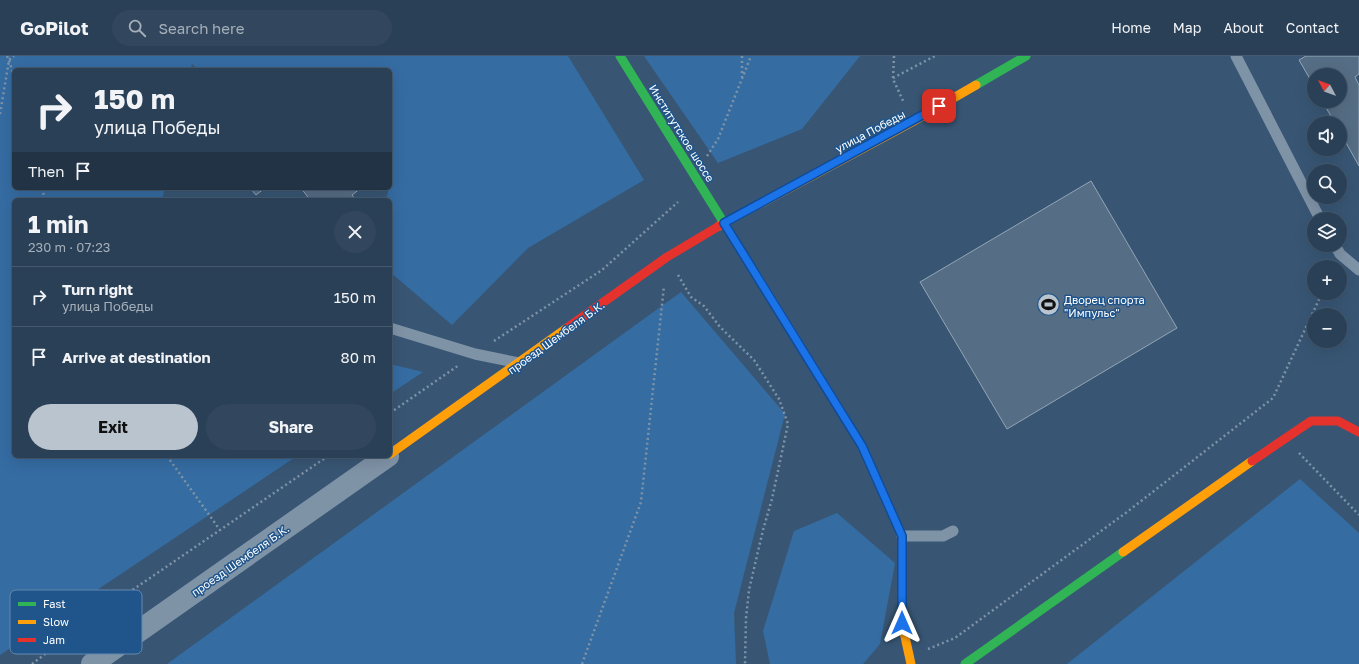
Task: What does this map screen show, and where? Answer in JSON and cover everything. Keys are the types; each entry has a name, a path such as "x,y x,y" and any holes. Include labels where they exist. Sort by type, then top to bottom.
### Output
{"street":[{"name":"Институтское шоссе","path":"620,56 862,446 902,536"},
{"name":"улица Победы","path":"724,223 912,122 1026,56"},
{"name":"проезд Шембеля Б.К.","path":"392,453 667,257 724,223"},
{"path":"965,664 1284,438 1311,421 1338,421 1359,432"},
{"name":"проезд Шембеля Б.К.","path":"142,629 385,458"},
{"path":"902,536 902,623 910,660"},
{"name":"проезд Шембеля Б.К.","path":"92,664 106,654"}],"lane":[{"path":"1236,56 1316,212"},
{"path":"1339,252 1359,270"},
{"path":"392,329 475,354 520,363"},
{"path":"902,536 944,536 953,531"}],"path":[{"path":"7,56 12,71"},
{"path":"0,114 9,60 14,56"},
{"path":"742,56 742,79"},
{"path":"718,139 751,56"},
{"path":"894,56 893,78 912,122"},
{"path":"893,78 935,56"},
{"path":"392,412 475,354 602,270 678,202"},
{"path":"582,664 641,502 667,257"},
{"path":"667,257 691,297 704,306 720,327 754,360 779,399 788,424 772,499 749,590 746,618 745,664"},
{"path":"910,660 955,638 1127,512 1273,398 1319,300"},
{"path":"1284,438 1359,515"},
{"path":"168,458 220,530"},
{"path":"132,590 325,458"},
{"path":"32,664 45,654"}],"shaded area":[{"path":"0,56 568,56 644,180 528,248 452,325 392,274 392,198 386,198 388,190 392,190 392,68 197,68 192,64 191,68 12,68 12,190 164,190 162,198 12,198 12,458 294,458 97,590 10,590 10,648 0,655"},
{"path":"644,56 860,56 802,129 718,163"},
{"path":"681,292 785,414 734,613 736,664 167,664"},
{"path":"392,364 423,372 392,393"},
{"path":"1300,479 1359,533 1359,664 1067,664"},
{"path":"837,513 895,563 880,644 863,664 770,664 763,631 794,531"}],"building":[{"path":"1306,56 1359,56 1359,74 1355,77 1359,85 1359,166 1347,145 1347,116 1331,116 1326,108 1347,108 1347,68 1307,68 1307,74 1299,60"},
{"name":"Дворец спорта \"Импульс\"","path":"1091,181 1177,328 1007,429 920,282"},
{"path":"252,190 262,190 256,195"},
{"path":"302,190 358,190 352,195 354,198 308,198"}],"traffic: fast":[{"path":"620,56 757,276"},
{"path":"976,85 1026,56"},
{"path":"845,418 862,446 902,536 902,604"},
{"path":"965,664 1123,552"}],"traffic: slow":[{"path":"719,226 912,122 976,85"},
{"path":"757,276 845,418"},
{"path":"392,453 567,328"},
{"path":"1123,552 1252,461"},
{"path":"902,604 902,623 911,664"}],"traffic: jam":[{"path":"567,328 667,257 719,226"},
{"path":"1252,461 1311,421 1338,421 1359,432"}],"place":[{"name":"Дворец спорта \"Импульс\"","path":"1049,305"}],"route":[{"path":"902,623 902,536 862,446 724,223 939,106"}]}
